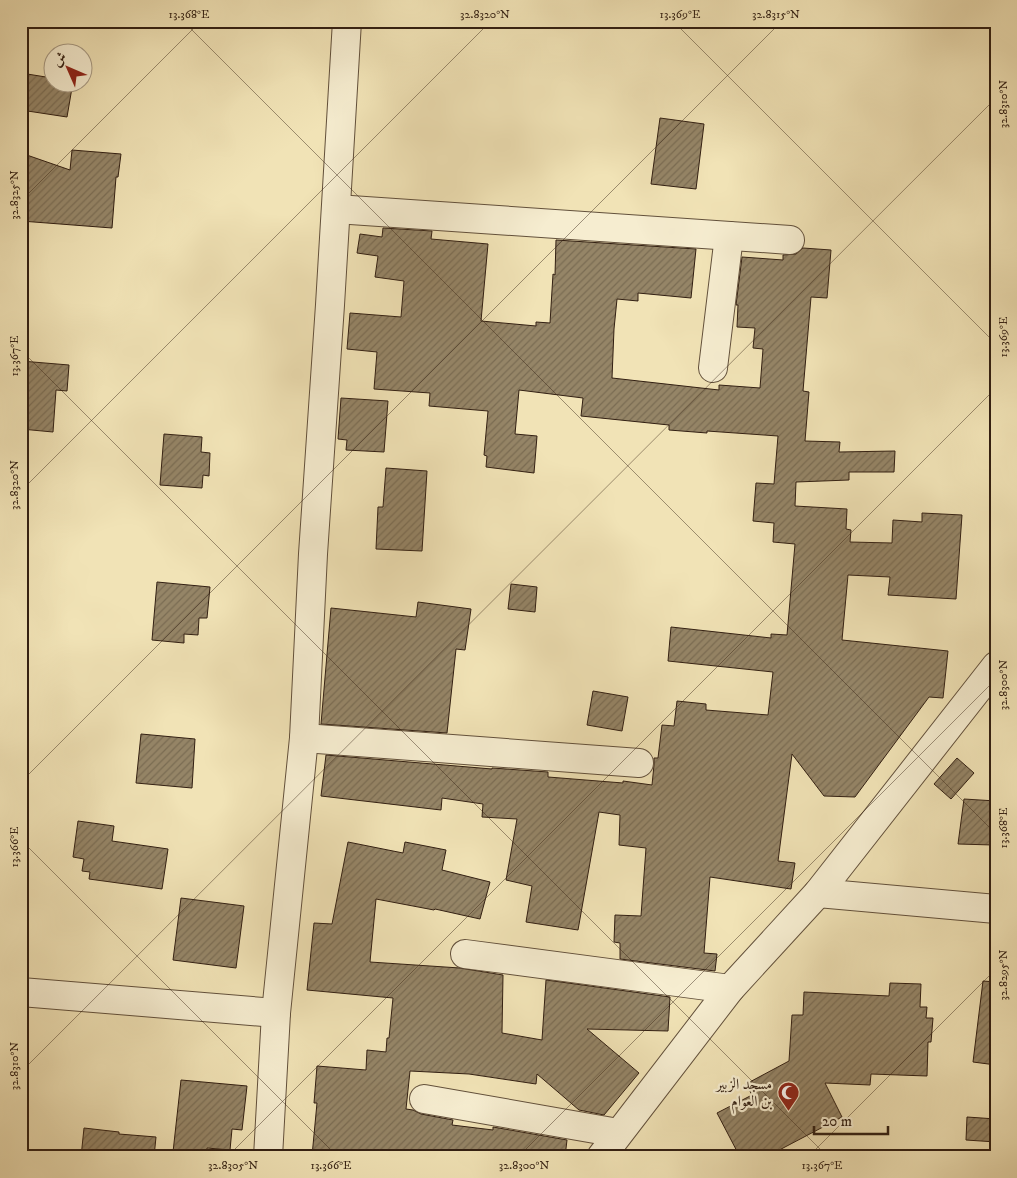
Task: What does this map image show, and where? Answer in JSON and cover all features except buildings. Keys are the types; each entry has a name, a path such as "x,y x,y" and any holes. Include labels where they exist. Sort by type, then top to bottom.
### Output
{"street":[{"path":"268,1157 276,1013 304,738 313,554 347,21"},
{"path":"336,209 790,240"},
{"path":"714,368 729,236"},
{"path":"601,1157 618,1132 730,989 818,893 996,666"},
{"path":"304,738 639,763"},
{"path":"818,893 996,909"},
{"path":"465,954 730,989"},
{"path":"21,992 276,1013"},
{"path":"424,1099 618,1132"}],"place":[{"name":"مسجد الزبير بن العوام","path":"788,1112"}]}
